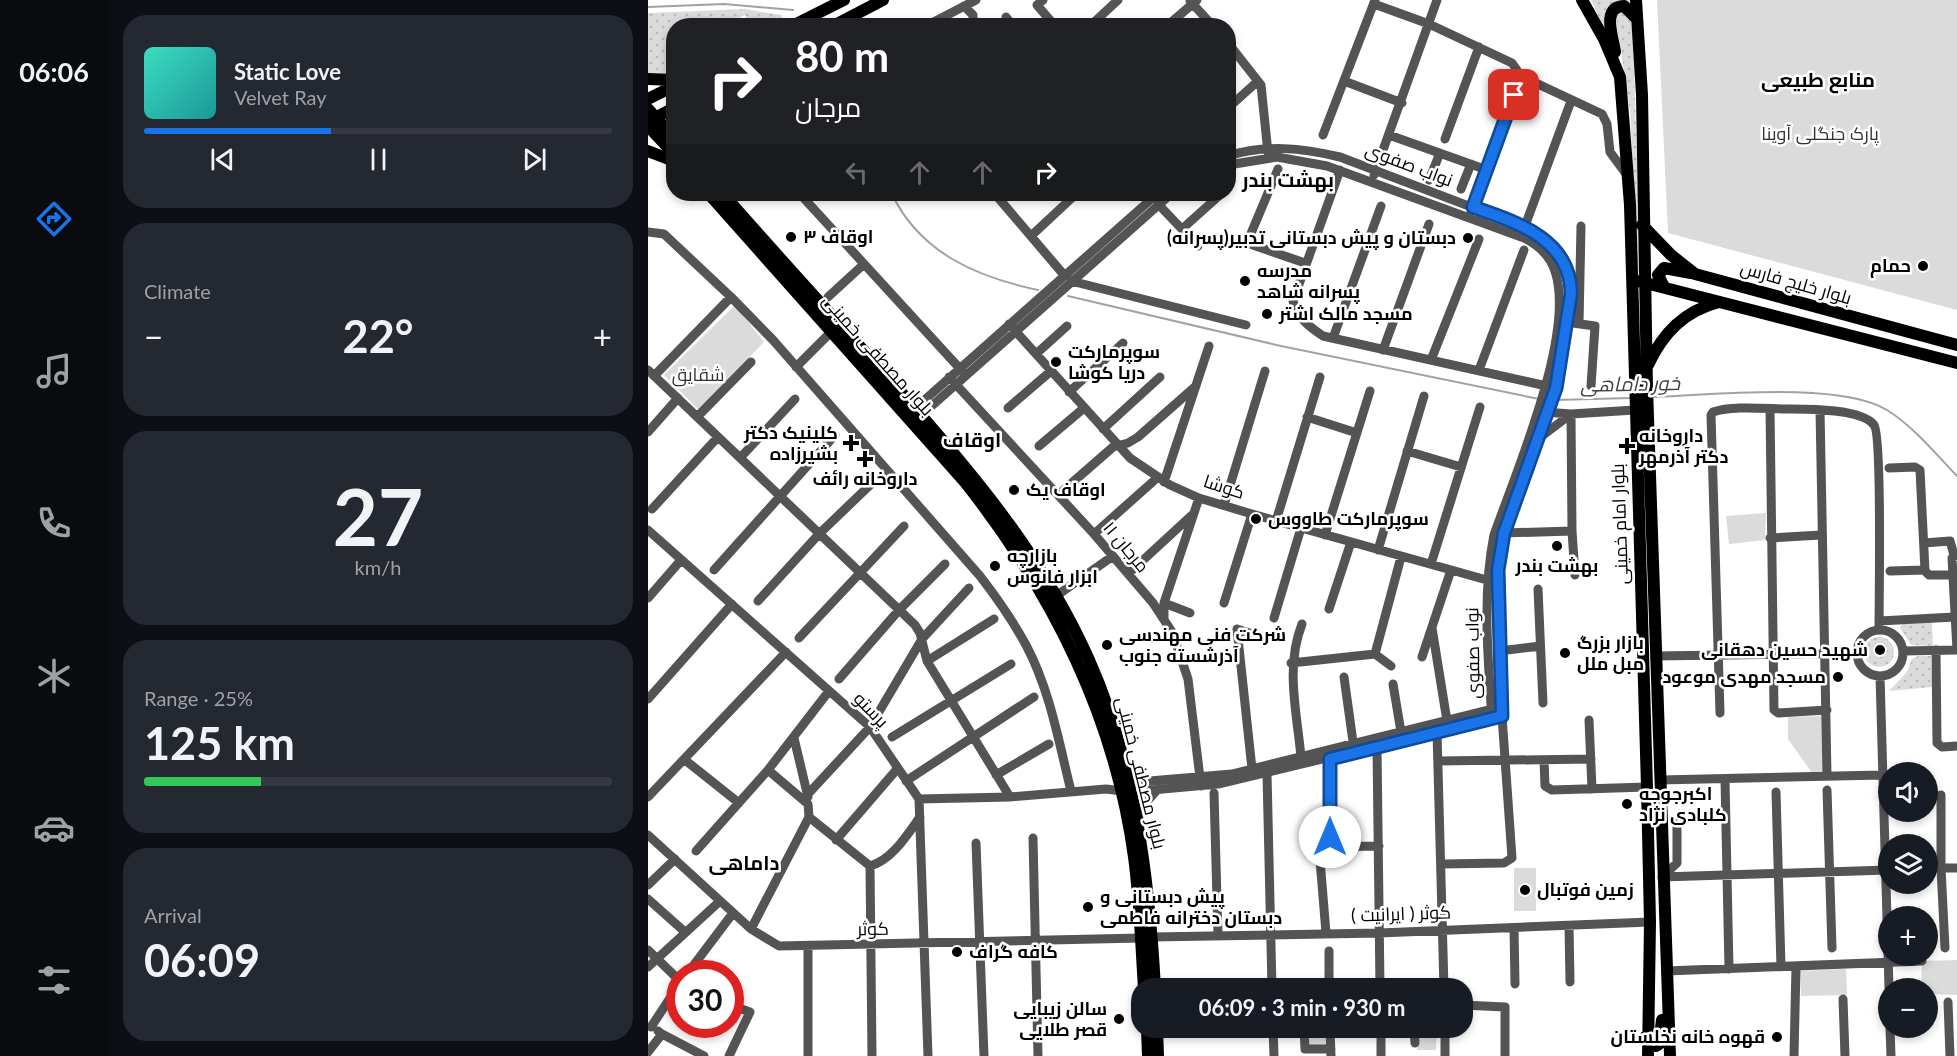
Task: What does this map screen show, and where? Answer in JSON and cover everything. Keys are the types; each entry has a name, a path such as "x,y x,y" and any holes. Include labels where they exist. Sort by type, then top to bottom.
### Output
{"main road":[{"path":"808,18 843,0"},
{"path":"848,18 883,0"},
{"name":"بلوار امام خمینی","path":"1582,0 1604,39 1620,77 1627,175 1647,787 1650,922 1646,1036 1648,1056"},
{"name":"بلوار امام خمینی","path":"1636,0 1642,95 1642,225 1662,877 1670,1056"},
{"path":"1620,77 1610,16 1617,6 1624,6 1636,18"},
{"path":"648,79 666,80"},
{"path":"648,99 666,90"},
{"path":"650,119 666,112"},
{"path":"650,119 666,132"},
{"path":"650,119 666,142"},
{"path":"648,151 666,158"},
{"name":"بلوار مصطفی خمینی","path":"715,201 832,331 914,415 999,525 1054,614 1090,689 1138,826 1145,860 1144,978"},
{"name":"بلوار مصطفی خمینی","path":"729,201 914,415 1008,519 1037,561 1094,671 1113,724 1153,978"},
{"name":"بلوار خلیج فارس","path":"1642,225 1671,255 1695,274 1957,345"},
{"path":"1664,287 1658,275 1664,268 1695,274"},
{"name":"بلوار خلیج فارس","path":"1631,279 1957,363"},
{"path":"1647,369 1659,342 1670,328 1703,307 1722,302"},
{"path":"1646,1036 1650,1044 1656,1046 1659,1044 1663,1009 1667,999"},
{"path":"1147,1038 1148,1056"},
{"path":"1157,1038 1158,1056"}],"street":[{"path":"941,18 976,0"},
{"path":"1042,0 1037,5 1048,18"},
{"path":"1099,18 1118,0"},
{"path":"1372,180 1402,103 1437,0"},
{"path":"1175,18 1193,1 1205,18"},
{"path":"1323,135 1374,2 1429,24 1512,63 1521,76 1602,114 1606,119 1610,152 1627,175"},
{"path":"964,6 973,18"},
{"path":"1445,139 1479,47"},
{"path":"1236,53 1261,85 1268,152"},
{"path":"1469,218 1521,76"},
{"path":"1236,101 1258,81"},
{"path":"1344,81 1402,103"},
{"path":"1525,226 1571,101"},
{"path":"1389,135 1487,170"},
{"name":"نواب صفوی","path":"1236,155 1268,152 1317,152 1376,170 1525,226 1550,244 1567,271 1571,289 1567,323 1550,390 1538,409 1494,535 1491,714"},
{"name":"نواب صفوی","path":"1236,162 1268,152 1372,180 1532,242 1553,266 1559,291 1559,310 1549,410 1504,533 1493,581 1512,858 1504,863 1442,864"},
{"path":"1429,180 1440,153"},
{"path":"1461,189 1471,164"},
{"path":"1278,169 1247,243 1305,263"},
{"path":"1340,170 1293,301 1297,313 1307,326 1323,336 1479,370 1550,390"},
{"path":"806,201 962,371"},
{"path":"1003,201 1068,278 1246,325"},
{"path":"1031,236 1068,201"},
{"path":"1182,230 1213,201"},
{"path":"914,415 1153,203 1198,246"},
{"path":"1333,338 1381,206"},
{"path":"1383,350 1429,224"},
{"path":"1579,324 1581,226"},
{"path":"648,232 664,234 731,297 796,367 975,570 1007,612 1028,647 1041,681 1071,791"},
{"path":"1431,360 1479,239"},
{"path":"1479,370 1524,250"},
{"path":"828,297 864,264"},
{"path":"731,297 651,373 915,625 922,639 927,661 949,701 1010,797"},
{"path":"1567,323 1595,326 1591,386"},
{"path":"1036,354 1067,326"},
{"name":"کوشا","path":"1012,328 1130,458 1160,480 1199,498 1401,557 1493,581"},
{"path":"796,367 832,331"},
{"path":"1070,392 1123,343"},
{"path":"1094,534 1160,480 1209,346"},
{"path":"697,417 751,362"},
{"path":"1008,408 1051,371"},
{"path":"1224,505 1265,371"},
{"path":"1103,429 1160,377"},
{"path":"1276,521 1320,377"},
{"name":"مرجان ۱۱","path":"952,380 1094,534 1172,632 1188,679 1200,782"},
{"path":"1058,495 1118,445 1138,437 1196,386"},
{"path":"1325,535 1370,391"},
{"path":"1378,550 1424,396"},
{"path":"648,432 678,398"},
{"path":"740,458 795,399"},
{"path":"1431,564 1480,407"},
{"path":"1538,409 1572,414 1634,407"},
{"path":"1039,446 1084,408"},
{"path":"1770,409 1770,538 1775,712 1827,710"},
{"path":"1720,713 1711,415 1713,412 1770,409 1820,410 1858,415 1874,423 1877,430 1879,625"},
{"path":"1820,410 1827,776"},
{"path":"1540,438 1559,420 1572,414"},
{"path":"1572,414 1572,531 1575,574"},
{"path":"1307,417 1357,433"},
{"path":"714,570 835,435"},
{"path":"652,509 718,437"},
{"path":"1407,451 1461,467"},
{"path":"1889,468 1920,470 1925,570 1929,575 1953,575"},
{"path":"758,600 819,534 871,484"},
{"path":"1164,620 1164,603 1199,498"},
{"path":"1128,574 1194,514"},
{"path":"1224,603 1252,514"},
{"path":"799,638 904,526"},
{"path":"1274,618 1301,528"},
{"name":"پرستو","path":"648,530 870,727 918,799"},
{"path":"1504,533 1572,531"},
{"path":"1770,538 1821,535"},
{"path":"1904,651 1957,650 1954,556 1950,541 1924,543"},
{"path":"1329,609 1351,542"},
{"path":"1056,596 1113,556"},
{"path":"1375,654 1401,557"},
{"path":"648,598 681,560"},
{"path":"839,679 899,610 945,564"},
{"path":"1422,657 1451,570"},
{"path":"1890,571 1925,570"},
{"path":"808,799 870,727 922,639 969,588"},
{"path":"1538,589 1543,703"},
{"path":"1164,603 1190,613"},
{"path":"648,699 732,604"},
{"path":"1879,625 1892,632 1902,643 1904,651 1900,665 1894,671 1880,676 1865,670 1860,664 1857,653 1864,636 1879,625 1955,617"},
{"path":"927,661 994,619"},
{"path":"1301,757 1291,663 1294,644 1302,624"},
{"path":"1432,628 1446,721"},
{"path":"1252,769 1238,629 1266,638"},
{"path":"1499,651 1540,646"},
{"path":"1936,650 1937,743 1942,747 1957,746"},
{"path":"648,797 786,652"},
{"path":"1655,656 1857,653"},
{"path":"1291,663 1375,654 1391,666"},
{"path":"892,737 1011,664"},
{"path":"1880,676 1883,762"},
{"path":"1344,677 1353,748"},
{"path":"1393,684 1401,732"},
{"path":"696,851 768,770 829,691"},
{"path":"906,781 1034,697"},
{"path":"928,1056 918,799 1010,797 1200,782 1301,757 1353,748 1377,747 1437,732 1502,711"},
{"path":"1124,787 1158,789 1267,774 1330,759 1353,748 1401,732 1446,721 1491,714"},
{"path":"1589,720 1592,789"},
{"path":"1437,732 1444,978"},
{"path":"751,929 808,817 808,799 794,738"},
{"path":"996,775 1049,744"},
{"path":"1377,747 1380,978"},
{"path":"1326,933 1320,860 1330,837 1330,759"},
{"path":"1438,761 1591,759"},
{"path":"685,760 739,803"},
{"path":"1540,760 1545,786 1552,790 1647,787"},
{"path":"836,840 898,768"},
{"path":"768,770 808,799"},
{"path":"1267,774 1272,978"},
{"path":"1660,780 1878,775"},
{"path":"1725,780 1729,874 1729,969"},
{"path":"1138,826 1141,808 1158,789"},
{"path":"1827,790 1832,948"},
{"path":"1776,792 1781,967"},
{"path":"1214,793 1218,935"},
{"path":"1941,795 1941,868 1945,948"},
{"path":"808,817 870,866"},
{"path":"870,866 881,863 905,838 920,817"},
{"path":"1662,877 1677,862 1677,821"},
{"name":"کوثر","path":"648,835 751,929 779,946 981,943 1146,937"},
{"path":"1033,838 1038,1056"},
{"path":"976,843 984,1056"},
{"path":"1325,847 1379,846"},
{"path":"648,885 675,859"},
{"path":"870,866 869,945 873,1056"},
{"path":"1941,868 1957,868"},
{"path":"1662,877 1878,870"},
{"path":"648,899 685,932"},
{"path":"648,967 720,901"},
{"path":"698,960 733,913"},
{"name":"کوثر ( ایرانیت )","path":"1146,937 1379,933 1650,922"},
{"path":"1569,926 1570,982"},
{"path":"1514,927 1515,984"},
{"path":"808,947 808,1056"},
{"path":"648,950 666,971"},
{"path":"1329,951 1329,978"},
{"path":"1666,971 1878,963"},
{"path":"1794,1056 1796,967"},
{"path":"1843,999 1845,1056"},
{"path":"1948,1002 1950,1056"},
{"path":"666,1003 650,1026 704,1056"},
{"path":"1473,1006 1504,1007 1505,1056"},
{"path":"744,1010 750,1012 744,1025"},
{"path":"648,1052 662,1034"},
{"path":"729,1056 738,1038"},
{"path":"1273,1038 1274,1056"},
{"path":"1304,1038 1305,1049 1331,1052"},
{"path":"1381,1038 1381,1056"},
{"path":"1414,1038 1414,1043"},
{"path":"1445,1038 1445,1056"},
{"path":"1890,1038 1891,1056"}],"green space":[{"path":"1591,0 1631,0 1632,6 1619,1 1608,36"},
{"name":"پارک جنگلی آوینا","path":"1657,0 1957,0 1957,310 1668,233"},
{"path":"745,9 781,15 782,18 747,18 745,15 739,18 666,18 666,74 648,73 648,13"},
{"path":"1622,11 1631,21 1633,39 1641,276 1637,274 1630,110 1617,27 1617,16"},
{"name":"شقایق","path":"735,305 764,342 699,410 664,375"},
{"path":"1766,513 1765,540 1729,544 1726,516"},
{"path":"1932,622 1933,646 1911,645 1900,628 1902,624"},
{"path":"1879,637 1890,641 1894,652 1890,663 1879,667 1868,663 1864,652 1868,641"},
{"path":"1918,656 1931,656 1932,687 1889,691 1907,672 1912,659"},
{"path":"1822,716 1824,773 1812,773 1788,739 1788,717"},
{"name":"زمین فوتبال","path":"1514,868 1536,868 1536,911 1514,911"},
{"path":"1957,960 1957,995 1938,994 1938,978 1921,978 1922,966 1938,966 1938,961"},
{"path":"1846,969 1847,995 1801,996 1800,971"},
{"path":"1307,1038 1328,1038 1328,1046 1307,1047"},
{"path":"1418,1038 1437,1038 1436,1050 1417,1050"}],"waterway":[{"path":"648,7 724,4 793,10"},
{"path":"896,201 918,232 934,247 953,259 993,278 1038,290"},
{"name":"خور داماهی","path":"1068,296 1281,346 1539,399"},
{"name":"خور داماهی","path":"1653,397 1774,392 1839,395 1866,401 1887,410 1906,424 1957,476"},
{"name":"خور داماهی","path":"1554,400 1632,398"}],"place":[{"name":"اوقاف ۳","path":"791,237"},
{"name":"(دبستان و پیش دبستانی تدبیر(پسرانه","path":"1468,238"},
{"name":"حمام","path":"1923,266"},
{"name":"مدرسه پسرانه شاهد","path":"1245,281"},
{"name":"مسجد مالک اشتر","path":"1267,314"},
{"name":"سوپرمارکت دریا کوشا","path":"1056,362"},
{"name":"کلینیک دکتر بشیرزاده","path":"851,443"},
{"name":"داروخانه دکتر آذرمهر","path":"1627,446"},
{"name":"داروخانه رائف","path":"865,459"},
{"name":"اوقاف یک","path":"1014,490"},
{"name":"سوپرمارکت طاووس","path":"1256,519"},
{"name":"بهشت بندر","path":"1557,546"},
{"name":"بازارچه ابزار فانوس","path":"995,566"},
{"name":"شرکت فنی مهندسی آذرشسته جنوب","path":"1107,645"},
{"name":"شهید حسین دهقانی","path":"1880,650"},
{"name":"بازار بزرگ مبل ملل","path":"1565,653"},
{"name":"مسجد مهدی موعود","path":"1838,677"},
{"name":"اکبرجوجه کلبادی نژاد","path":"1627,804"},
{"name":"زمین فوتبال","path":"1525,890"},
{"name":"پیش دبستانی و دبستان دخترانه فاطمی","path":"1088,907"},
{"name":"کافه گراف","path":"957,952"},
{"name":"سالن زیبایی قصر طلایی","path":"1119,1019"},
{"name":"قهوه خانه نخلستان","path":"1777,1037"}],"district":[{"name":"منابع طبیعی","path":"1818,80"},
{"name":"بهشت بندر","path":"1288,180"},
{"name":"اوقاف","path":"972,440"},
{"name":"داماهی","path":"744,863"}],"route":[{"path":"1330,837 1330,759 1502,716 1498,570 1504,533 1540,438 1556,388 1571,294 1563,262 1542,236 1520,224 1473,207 1514,95"}]}
